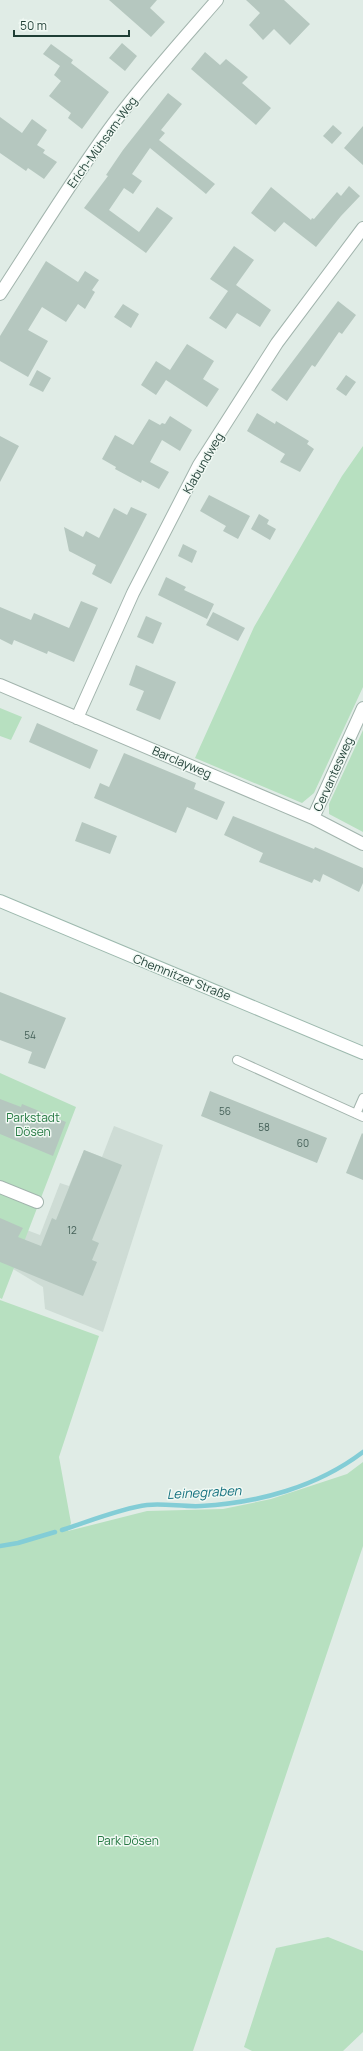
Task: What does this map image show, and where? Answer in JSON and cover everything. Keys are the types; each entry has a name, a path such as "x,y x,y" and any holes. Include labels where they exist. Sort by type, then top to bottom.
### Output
{"street":[{"name":"Erich-Mühsam-Weg","path":"0,294 68,188 116,120 169,55 217,0"},
{"name":"Klabundweg","path":"77,718 133,593 199,465 277,343 363,228"},
{"name":"Barclayweg","path":"0,685 313,818 363,844"},
{"name":"Cervantesweg","path":"313,818 363,708"},
{"name":"Chemnitzer Straße","path":"0,901 363,1053"},
{"path":"0,1187 37,1202"}],"lane":[{"path":"237,1060 359,1115 363,1098"}],"shaded area":[{"path":"114,1126 163,1145 103,1332 45,1309 43,1287 13,1269 24,1229 40,1235 60,1183 69,1186 84,1150 102,1157"}],"green space":[{"path":"363,446 363,687 314,793 302,803 195,758 254,627 342,476"},
{"path":"0,708 22,717 11,740 0,736"},
{"path":"363,730 363,832 329,814 329,804"},
{"name":"Parkstadt Dösen","path":"0,1073 76,1107 2,1299 0,1298"},
{"name":"Park Dösen","path":"0,1300 99,1336 59,1457 71,1523 68,1531 147,1511 223,1509 271,1499 347,1474 363,1462 363,1546 193,2051 0,2051"},
{"path":"328,1937 363,1951 363,2032 343,2051 252,2051 244,2047 276,1948"}],"building":[{"path":"109,0 157,0 150,8 165,22 151,37"},
{"path":"246,0 284,0 310,24 290,45 274,29 263,40 249,25 260,13"},
{"path":"122,43 137,56 125,71 109,58"},
{"path":"51,44 73,60 71,63 109,92 82,129 68,118 71,113 49,96 61,81 54,75 60,66 43,54"},
{"path":"205,52 220,65 226,59 248,77 242,83 271,108 256,125 191,69"},
{"path":"168,93 182,104 161,130 165,133 159,140 215,184 206,194 150,148 132,174 142,181 133,194 124,188 109,210 139,232 157,207 173,218 146,253 84,208 108,176 106,175 123,150"},
{"path":"0,117 22,133 32,119 47,130 37,145 45,150 43,153 57,162 44,179 28,168 26,171 0,153"},
{"path":"333,125 342,133 332,144 323,136"},
{"path":"363,126 363,165 344,148"},
{"path":"349,186 360,196 341,216 316,247 284,222 275,232 251,213 271,187 311,220 312,218 314,219 337,192 341,196"},
{"path":"234,246 254,260 236,285 271,310 260,327 237,313 226,329 209,318 228,291 210,279"},
{"path":"46,261 78,282 85,271 99,280 92,290 95,292 85,309 78,304 66,322 42,307 28,330 48,341 28,377 0,361 0,336"},
{"path":"338,301 356,315 342,334 339,332 315,367 312,365 287,401 271,390"},
{"path":"123,304 139,314 131,328 114,317"},
{"path":"187,344 214,361 203,379 219,389 207,407 166,380 156,395 141,385 156,361 170,370"},
{"path":"37,370 51,378 43,392 29,385"},
{"path":"346,375 356,382 346,396 336,389"},
{"path":"257,413 275,424 276,421 309,441 307,444 314,449 300,472 280,462 285,454 247,431"},
{"path":"170,416 192,430 180,451 162,440 150,462 169,472 159,489 142,480 141,483 115,469 116,467 102,459 115,435 133,445 149,419 160,425 162,423 165,424"},
{"path":"0,436 19,446 0,482"},
{"path":"209,495 250,516 238,539 223,531 226,526 200,511"},
{"path":"131,507 147,514 111,584 92,574 96,565 69,551 64,527 83,537 86,531 99,538 114,508 127,515"},
{"path":"259,514 269,520 267,524 276,529 270,540 251,529"},
{"path":"183,544 197,551 192,563 178,556"},
{"path":"166,577 186,587 184,590 214,604 207,619 158,595"},
{"path":"81,601 98,608 74,662 48,651 47,654 14,640 12,645 0,639 0,607 31,620 34,613 69,628"},
{"path":"213,612 245,628 238,641 206,625"},
{"path":"146,616 162,623 153,644 137,637"},
{"path":"136,665 176,682 160,720 136,710 144,691 129,685"},
{"path":"37,723 98,750 90,769 29,742"},
{"path":"124,753 196,783 194,789 225,802 217,820 187,807 176,833 94,798 100,783 109,787"},
{"path":"233,816 314,849 315,847 363,868 363,883 359,892 323,874 320,882 314,879 312,883 259,862 263,853 224,835"},
{"path":"82,822 117,836 110,854 75,841"},
{"path":"0,992 66,1018 45,1069 28,1063 32,1052 0,1040"},
{"path":"210,1091 327,1138 317,1163 201,1116"},
{"path":"0,1099 21,1107 22,1104 66,1122 53,1156 0,1134"},
{"path":"362,1133 363,1134 363,1180 346,1173"},
{"path":"84,1150 122,1165 92,1240 99,1243 92,1260 97,1262 83,1296 0,1262 0,1218 23,1228 18,1237 41,1246 52,1218 56,1220"}],"waterway":[{"name":"Leinegraben","path":"62,1530 116,1512 147,1505 160,1504 201,1506 265,1497 307,1484 326,1475 363,1452"},
{"name":"Leinegraben","path":"0,1546 18,1543 55,1532"}]}
